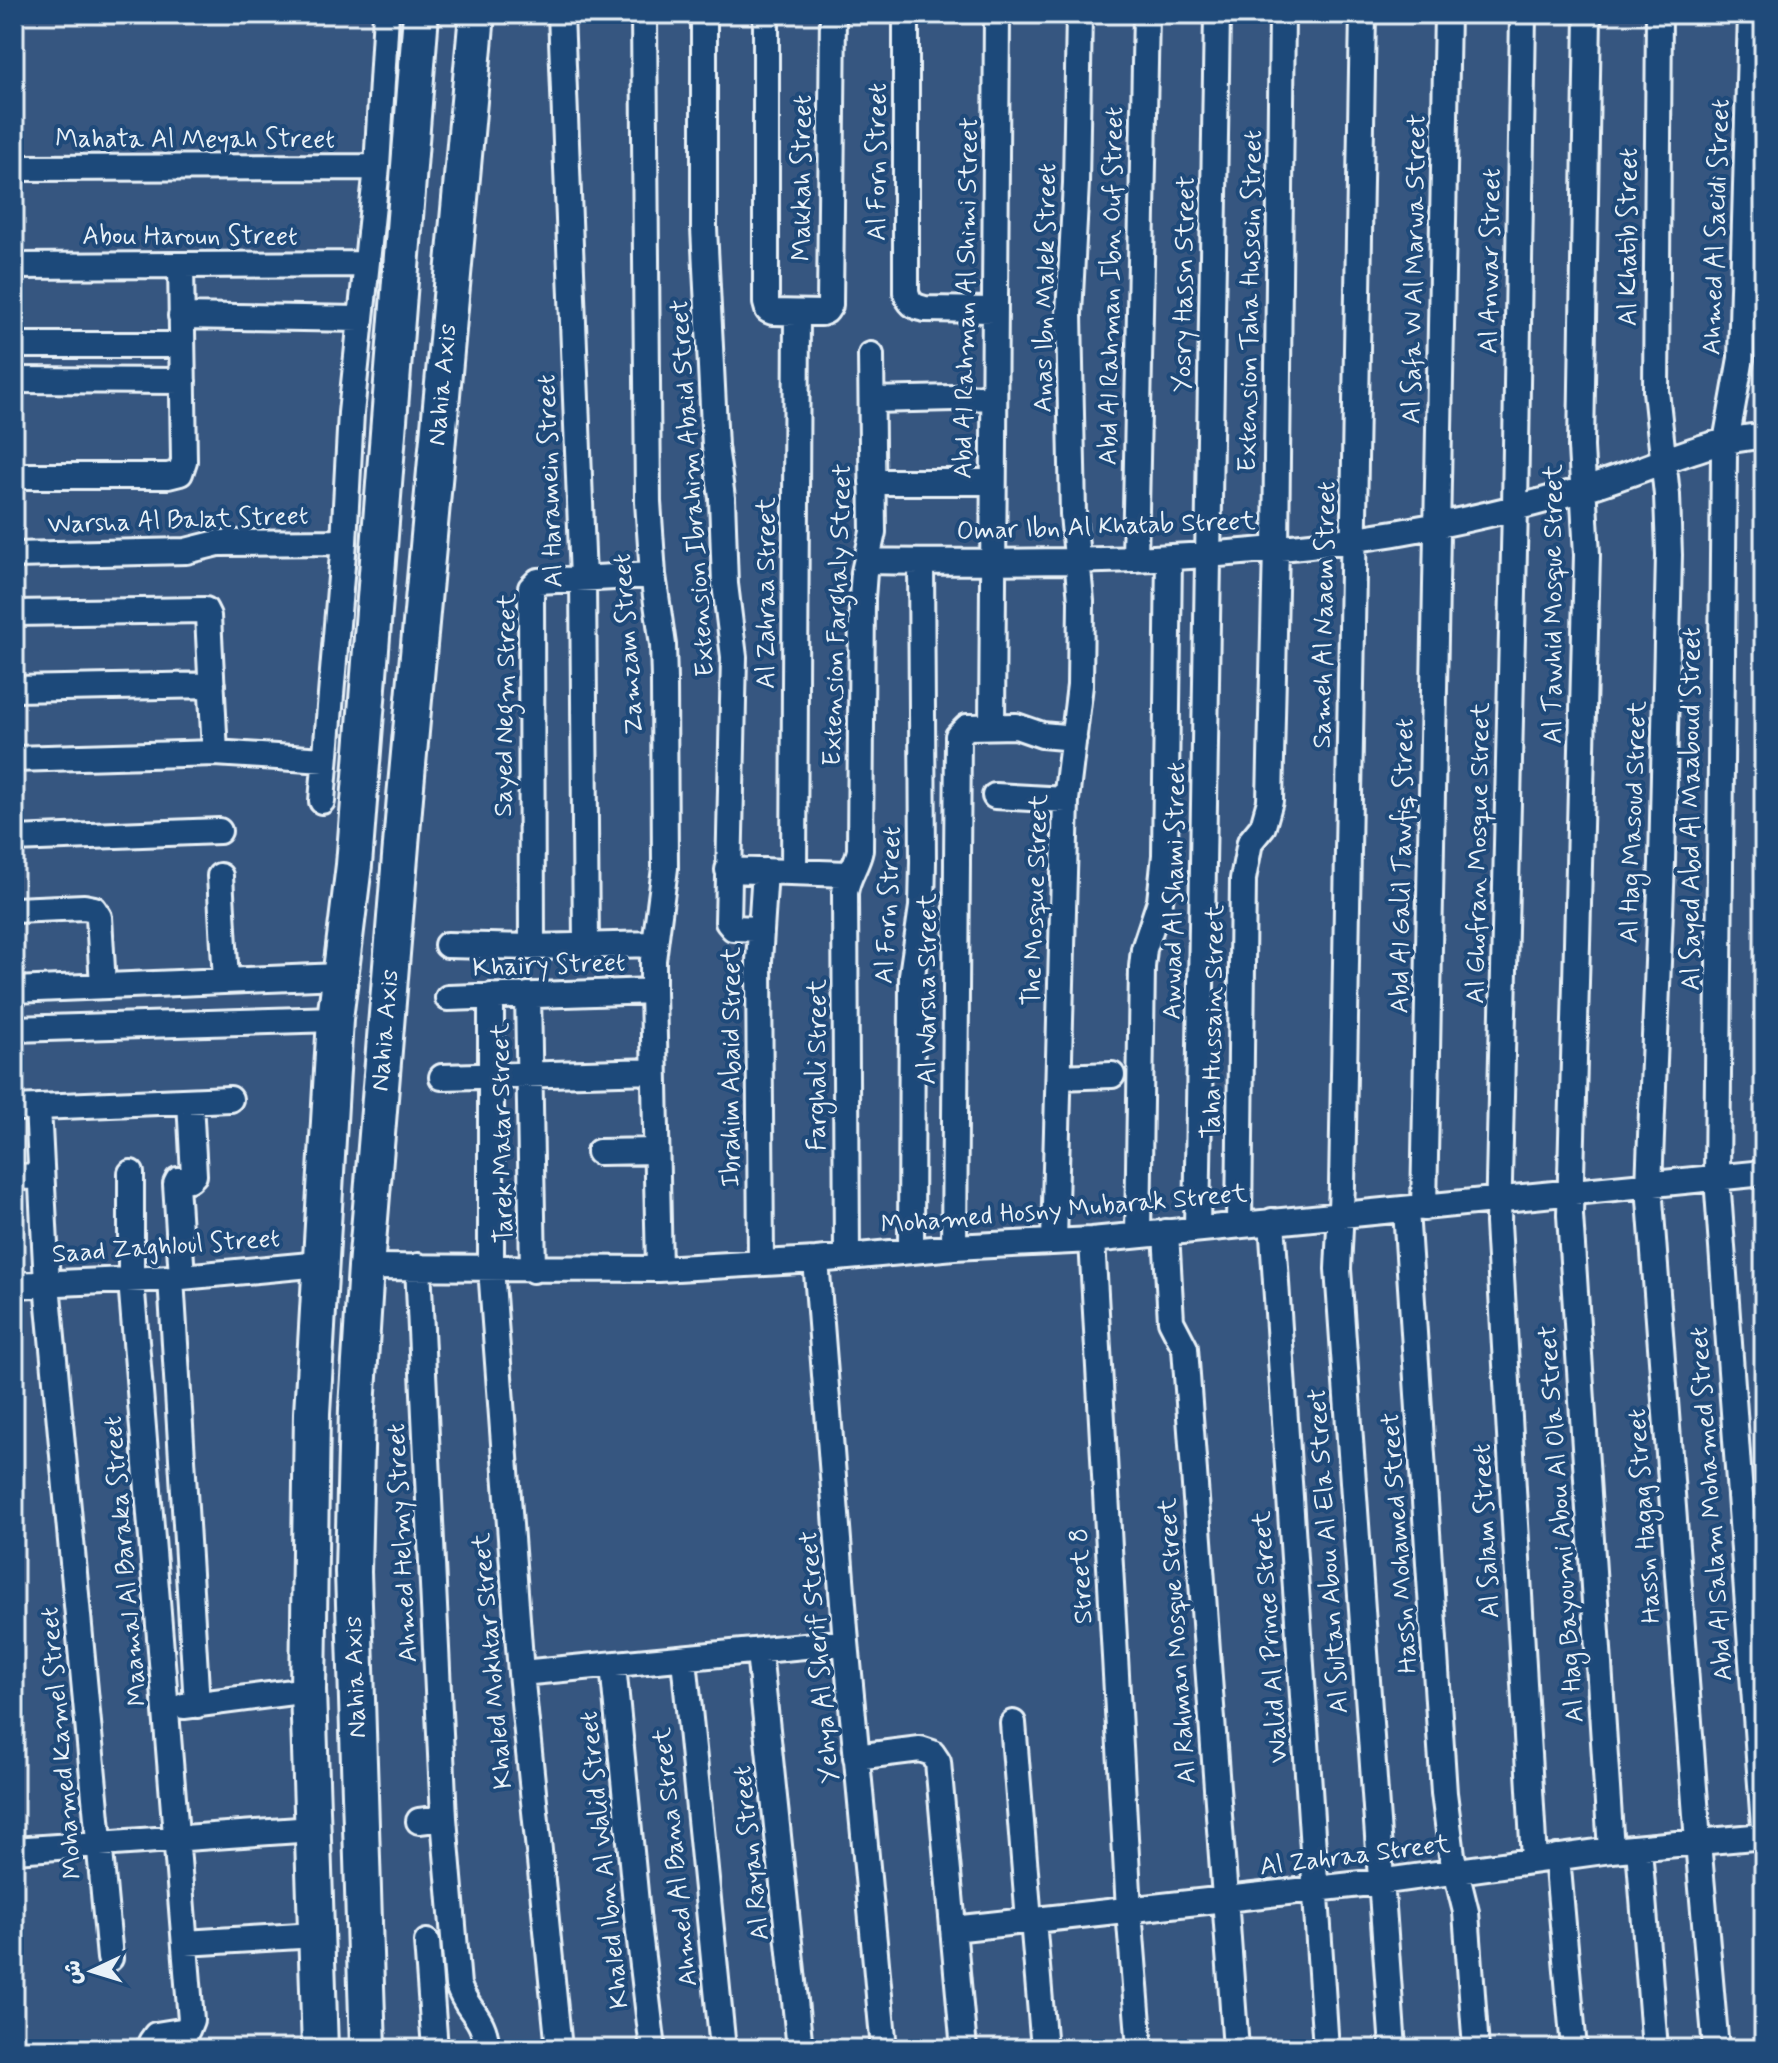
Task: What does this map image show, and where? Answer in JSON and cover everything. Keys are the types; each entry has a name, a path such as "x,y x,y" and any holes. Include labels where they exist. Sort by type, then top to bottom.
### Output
{"main road":[{"name":"Nahia Axis","path":"320,2049 308,1690 312,1413 335,1019 354,865 421,14"},
{"name":"Nahia Axis","path":"368,2049 353,1572 357,1408 405,797 477,14"},
{"path":"321,1264 366,1267"}],"street":[{"path":"322,801 344,542 351,413 377,167 386,14"},
{"name":"Al Haramein Street","path":"561,14 583,579 586,946"},
{"name":"Zamzam Street","path":"644,14 648,502 653,575 663,645 664,711 665,868 655,944 653,991 659,1269"},
{"name":"Extension Ibrahim Abaid Street","path":"704,14 704,228 715,446 721,484 725,584 734,657 728,925 760,929"},
{"path":"766,14 766,303 768,310 773,312 797,313"},
{"name":"Makkah Street","path":"797,313 821,313 830,305 833,14"},
{"name":"Al Forn Street","path":"906,14 906,292 914,307 995,310"},
{"name":"Abd Al Rahman Al Shimi Street","path":"992,726 997,14"},
{"name":"Anas Ibn Malek Street","path":"1078,562 1073,514 1069,314 1076,183 1079,14"},
{"name":"Abd Al Rahman Ibn Ouf Street","path":"1135,559 1146,14"},
{"name":"Yosry Hassn Street","path":"1209,555 1217,14"},
{"name":"Extension Taha Hussein Street","path":"1263,826 1270,801 1276,548 1282,14"},
{"name":"Sameh Al Naaem Street","path":"1341,1217 1363,14"},
{"name":"Al Safa W Al Marwa Street","path":"1438,525 1447,14"},
{"name":"Al Anwar Street","path":"1515,508 1523,14"},
{"name":"Al Tawhid Mosque Street","path":"1571,1194 1587,555 1581,447 1588,14"},
{"name":"Al Khatib Street","path":"1659,14 1656,391 1663,461"},
{"name":"Ahmed Al Saeidi Street","path":"1725,439 1741,358 1751,14"},
{"name":"Mahata Al Meyah Street","path":"14,168 377,167"},
{"name":"Abou Haroun Street","path":"14,266 366,264"},
{"path":"14,476 174,476 180,473 184,461 181,265"},
{"name":"Al Zahraa Street","path":"794,872 797,313"},
{"path":"181,316 360,319"},
{"path":"14,345 182,345"},
{"name":"Extension Farghaly Street","path":"849,874 856,868 860,850 862,598 873,532 871,355"},
{"path":"14,380 183,381"},
{"path":"872,400 994,397"},
{"name":"Omar Ibn Al Khatab Street","path":"867,561 992,563 1169,558 1354,539 1515,508 1584,489 1725,439 1764,436"},
{"name":"Al Sayed Abd Al Maaboud Street","path":"1717,1178 1725,439"},
{"name":"Al Hag Masoud Street","path":"1649,1186 1662,862 1668,570 1667,495 1663,461"},
{"path":"872,482 993,482"},
{"name":"Al Ghofran Mosque Street","path":"1499,1200 1515,508"},
{"name":"Abd Al Galil Tawfiq Street","path":"1415,1209 1438,525"},
{"name":"Warsha Al Balat Street","path":"14,555 186,551 218,543 344,542"},
{"name":"Awwad Al Shami Street","path":"1197,1229 1209,555"},
{"path":"1138,1235 1144,949 1163,884 1169,558"},
{"name":"Al Forn Street","path":"911,1251 912,975 922,907 923,862 921,562"},
{"name":"The Mosque Street","path":"1054,1241 1066,800 1080,672 1078,562"},
{"name":"Sayed Negm Street","path":"532,947 531,588 538,581 653,575"},
{"path":"14,613 205,610 208,616 215,753"},
{"path":"14,689 212,685"},
{"path":"992,726 1016,726 1042,735 1074,738"},
{"name":"Al Warsha Street","path":"954,1247 957,741 960,732 967,727 992,726"},
{"path":"14,759 215,753 325,760"},
{"path":"995,796 1066,800"},
{"name":"Taha Hussain Street","path":"1239,1224 1243,879 1250,842 1263,826"},
{"path":"14,839 219,831"},
{"path":"728,870 849,874"},
{"name":"Ibrahim Abaid Street","path":"761,1263 760,929 765,871"},
{"name":"Farghali Street","path":"847,1257 845,893 849,874"},
{"path":"220,876 226,981"},
{"path":"14,910 94,909 99,917 103,986"},
{"path":"447,945 532,947 655,944"},
{"path":"14,990 339,976"},
{"name":"Khairy Street","path":"448,998 653,991"},
{"name":"Tarek Matar Street","path":"528,995 533,1270"},
{"name":"Khaled Mokhtar Street","path":"491,996 491,1268 521,1673 559,2049"},
{"path":"14,1029 335,1019"},
{"path":"442,1077 654,1071"},
{"path":"1059,1077 1112,1075"},
{"path":"26,1107 230,1099"},
{"path":"190,1101 194,1175 190,1179 178,1180 176,1184 176,1277 197,1705"},
{"name":"Mohamed Kamel Street","path":"26,1107 41,1176 47,1284 110,1958"},
{"path":"599,1152 656,1151"},
{"name":"Maamal Al Baraka Street","path":"131,1173 131,1280 191,2024 183,2032 156,2035 151,2049"},
{"name":"Mohamed Hosny Mubarak Street","path":"366,1267 659,1269 816,1260 954,1247 1092,1240 1764,1173"},
{"path":"14,1177 41,1176"},
{"name":"Abd Al Salam Mohamed Street","path":"1717,1178 1764,1826"},
{"name":"Hassn Hagag Street","path":"1649,1186 1716,2049"},
{"name":"Al Hag Bayoumi Abou Al Ola Street","path":"1571,1194 1571,1240 1611,1850"},
{"name":"Al Salam Street","path":"1499,1200 1499,1250 1546,1858 1574,2049"},
{"name":"Hassn Mohamed Street","path":"1415,1209 1444,1793 1456,1872 1466,1912 1476,2049"},
{"name":"Al Sultan Abou Al Ela Street","path":"1341,1217 1338,1269 1393,2049"},
{"name":"Walid Al Prince Street","path":"1272,1221 1326,2049"},
{"name":"Al Rahman Mosque Street","path":"1166,1232 1171,1321 1185,1348 1236,2049"},
{"name":"Street 8","path":"1092,1240 1129,1910 1140,2049"},
{"name":"Yehya Al Sherif Street","path":"816,1260 846,1642 884,2049"},
{"name":"Saad Zaghloul Street","path":"14,1285 176,1277 321,1264"},
{"name":"Ahmed Helmy Street","path":"418,1266 432,1820 458,1985 466,2002 478,2016 486,2034 487,2049"},
{"path":"521,1673 846,1642"},
{"name":"Al Rayan Street","path":"759,1652 800,2049"},
{"name":"Ahmed Al Bana Street","path":"684,1659 723,2049"},
{"name":"Khaled Ibn Al Walid Street","path":"613,1665 653,2049"},
{"path":"166,1707 308,1690"},
{"path":"1013,1723 1044,2049"},
{"path":"856,1757 920,1749 936,1757 964,2049"},
{"path":"14,1850 313,1829"},
{"name":"Al Zahraa Street","path":"953,1929 1379,1882 1611,1850 1764,1836"},
{"path":"1639,1848 1655,2049"},
{"path":"185,1943 316,1935"},
{"path":"427,1942 435,2049"}]}
